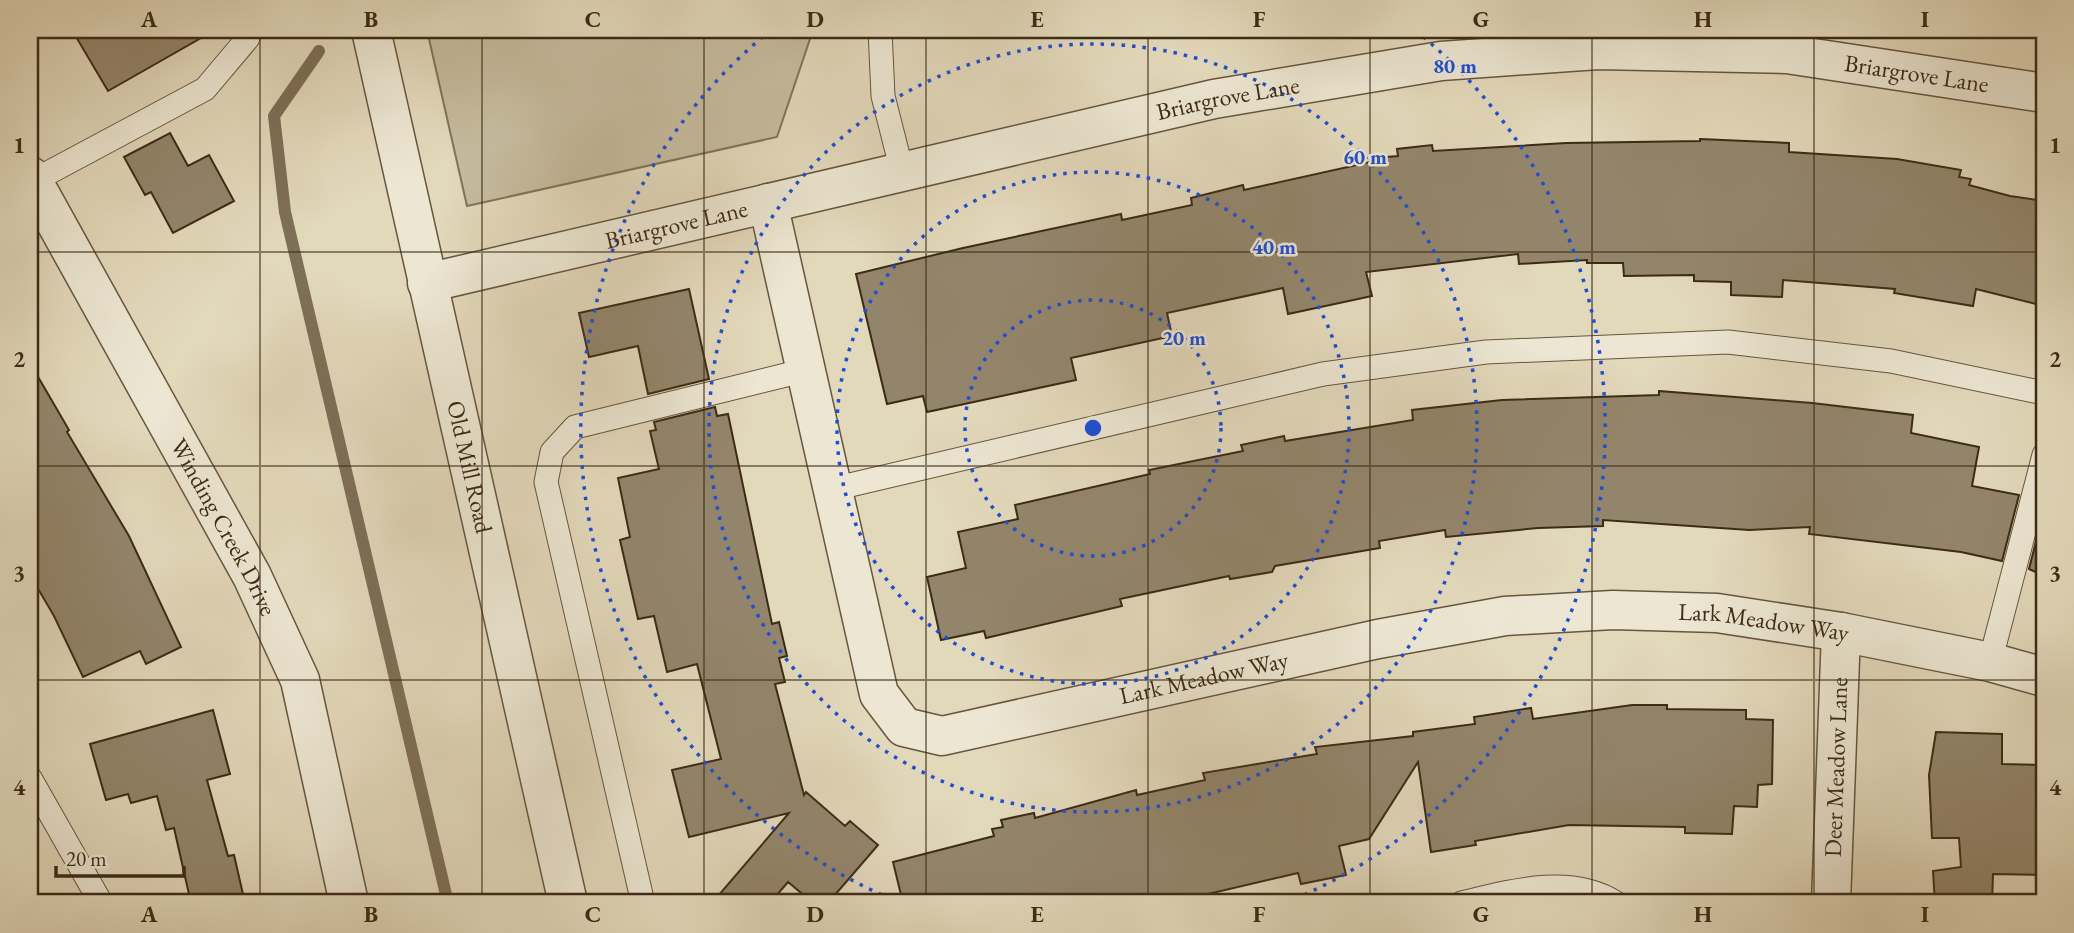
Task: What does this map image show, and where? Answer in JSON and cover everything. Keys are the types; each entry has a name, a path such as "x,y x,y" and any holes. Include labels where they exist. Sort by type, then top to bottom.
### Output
{"street":[{"name":"Old Mill Road","path":"371,30 568,903"},
{"name":"Briargrove Lane","path":"428,283 1214,99 1441,61 1598,50 1787,54 2044,93"},
{"name":"Winding Creek Drive","path":"31,179 252,576 300,680 349,903"},
{"name":"Lark Meadow Way","path":"768,203 879,694 904,727 942,736 1378,639 1505,616 1613,610 1717,613 1840,632 1990,662 2044,677"},
{"name":"Deer Meadow Lane","path":"1831,903 1840,632"}],"lane":[{"path":"31,179 205,89 248,38 250,30"},
{"path":"880,30 883,96 902,171"},
{"path":"833,489 1323,374 1486,352 1728,342 1891,361 2044,393"},
{"path":"643,903 546,482 552,452 575,427 806,370"},
{"path":"1990,662 2044,455"},
{"path":"30,778 101,903"},
{"path":"1462,903 1524,888 1569,888 1601,893 1616,903"}],"shaded area":[{"path":"427,30 813,30 777,137 467,206"}],"building":[{"path":"72,30 215,30 108,91"},
{"path":"170,133 188,166 209,155 234,201 173,233 151,192 145,195 124,157"},
{"path":"1700,139 1789,143 1789,152 1897,159 1961,170 1959,177 1971,179 1969,185 2010,196 2044,201 2044,306 1976,289 1973,306 1894,293 1895,289 1783,280 1782,297 1731,295 1731,282 1694,281 1694,275 1624,276 1623,263 1587,263 1587,260 1519,264 1518,254 1366,272 1372,296 1288,314 1283,288 1167,313 1172,336 1071,358 1076,380 927,412 923,396 887,404 856,274 1121,214 1122,220 1192,205 1191,198 1243,185 1244,190 1375,161 1375,158 1398,156 1397,149 1432,145 1433,151"},
{"path":"689,289 709,379 648,394 638,346 589,357 579,313"},
{"path":"30,363 69,430 67,432 129,536 181,647 146,664 140,651 83,677 54,616 30,575"},
{"path":"1659,391 1812,403 1913,415 1911,433 1979,447 1972,486 2019,495 2002,561 1961,552 1809,534 1810,527 1749,530 1603,520 1603,526 1538,528 1446,537 1445,530 1379,541 1380,548 1275,566 1272,572 1230,579 1229,576 1120,599 1122,606 986,638 984,631 941,640 927,577 966,568 958,532 1018,519 1015,505 1150,474 1149,470 1243,451 1241,445 1284,436 1285,441 1413,420 1412,410 1502,400 1659,395"},
{"path":"715,407 717,416 728,414 772,624 779,622 787,656 779,658 785,682 775,684 804,795 806,792 845,826 850,821 878,845 828,903 813,903 788,882 770,903 712,903 789,813 689,837 672,770 721,759 697,664 667,672 654,616 638,619 620,540 630,537 618,478 659,469 650,431 656,430 654,422"},
{"path":"2044,510 2044,576 2029,569"},
{"path":"1632,705 1667,705 1667,709 1746,710 1746,719 1773,720 1772,784 1758,785 1757,807 1734,806 1732,834 1685,833 1685,827 1569,825 1475,841 1476,845 1431,852 1418,762 1369,839 1339,846 1346,875 1301,884 1298,873 1191,898 1192,903 903,903 893,862 994,836 992,829 1003,827 1001,820 1034,813 1035,818 1136,790 1137,795 1205,780 1203,773 1317,754 1315,747 1413,736 1413,732 1475,724 1474,717 1531,708 1533,719"},
{"path":"213,710 230,774 207,780 228,856 234,855 245,903 191,903 174,828 166,830 157,796 131,803 128,794 106,800 90,744"},
{"path":"1936,732 2002,734 2002,764 2044,765 2044,875 1993,874 1992,903 1935,903 1933,871 1961,867 1959,838 1932,838 1929,775"}],"waterway":[{"path":"319,51 274,116 285,212 448,903"}]}
